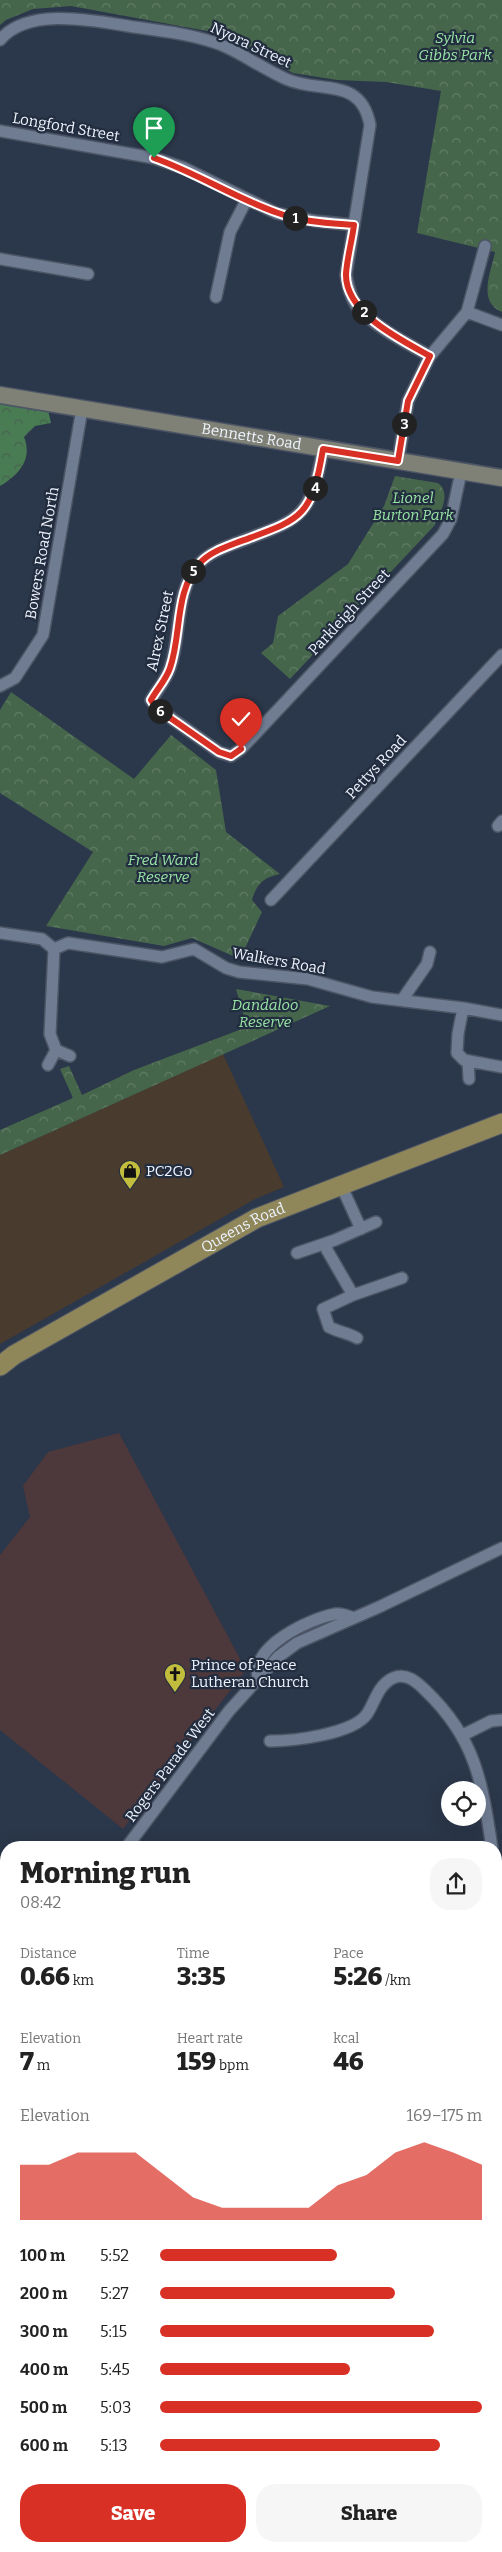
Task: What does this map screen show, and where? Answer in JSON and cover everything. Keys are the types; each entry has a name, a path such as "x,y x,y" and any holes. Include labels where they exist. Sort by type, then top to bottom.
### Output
{"main road":[{"name":"Queens Road","path":"0,1366 14,1355 257,1218 341,1184 502,1124"}],"street":[{"name":"Nyora Street","path":"0,40 13,29 27,24 48,19 74,18 191,35 221,45 288,80 335,87 355,96 368,110 370,126 354,225"},
{"name":"Longford Street","path":"0,131 154,158 184,168 247,199 292,217 354,225"},
{"path":"216,297 230,232 247,199"},
{"path":"354,225 346,275 348,290 356,306 390,334 430,356"},
{"path":"398,461 408,401 430,356 467,312 485,246"},
{"path":"0,259 88,274"},
{"path":"467,312 502,325"},
{"name":"Bennetts Road","path":"0,395 502,478"},
{"name":"Bowers Road North","path":"0,686 15,678 43,634 82,409"},
{"name":"Alrex Street","path":"231,756 219,752 156,708 151,700 165,681 171,666 185,588 192,572 201,561 216,551 282,526 302,513 312,496 323,449"},
{"name":"Parkleigh Street","path":"231,756 247,742 443,534 451,519 461,472"},
{"name":"Pettys Road","path":"271,900 502,655"},
{"path":"0,933 42,939 54,949 50,1034 56,1050 70,1056"},
{"name":"Walkers Road","path":"54,949 68,943 162,957 194,949 226,968 239,972 308,979 372,997 463,1008 502,1015"},
{"path":"402,1000 426,964 430,952"},
{"path":"463,1008 458,1034 457,1053 468,1060 502,1067"},
{"path":"48,1065 56,1050"},
{"path":"468,1060 469,1079"},
{"path":"341,1184 361,1229"},
{"path":"297,1253 376,1222"},
{"path":"326,1243 327,1250 353,1295"},
{"path":"357,1338 350,1334 342,1334 329,1327 323,1309 353,1295 402,1278"},
{"name":"Rogers Parade West","path":"131,1841 229,1711 278,1657 297,1643 502,1548"},
{"path":"270,1741 294,1741 360,1722 367,1714 382,1685 393,1678 402,1676 414,1680 432,1697 463,1735 482,1781 491,1841"},
{"path":"463,1735 491,1721 502,1720"}],"shaded area":[{"path":"223,1054 284,1187 255,1199 0,1344 0,1155"},
{"path":"119,1433 246,1670 123,1829 0,1730 0,1555 30,1517 23,1486 48,1452"}],"green space":[{"name":"Sylvia Gibbs Park","path":"0,0 502,0 502,312 494,307 488,294 489,277 495,252 417,233 441,91 386,82 337,80 293,73 218,33 71,6 33,9 6,20 0,25"},
{"path":"0,402 48,410 51,423 35,426 24,437 27,452 22,466 13,477 0,486"},
{"name":"Lionel Burton Park","path":"395,476 438,483 442,487 444,503 434,526 290,679 261,653 273,643 278,616 348,564 384,506"},
{"name":"Fred Ward Reserve","path":"11,692 134,779 171,735 216,770 226,832 280,874 269,877 256,889 252,900 262,912 240,959 192,938 164,946 46,926 93,852 0,793 0,710"},
{"name":"Dandaloo Reserve","path":"236,989 330,1006 0,1155 0,1130 73,1098 60,1069 69,1066 82,1095 134,1070 247,1027"}],"place":[{"name":"PC2Go","path":"130,1190"},
{"name":"Prince of Peace Lutheran Church","path":"175,1693"}],"route":[{"path":"154,158 184,168 276,213 315,221 354,225 346,275 348,290 356,306 390,334 430,356 408,401 398,461 323,449 317,481 312,496 302,513 282,526 216,551 201,561 192,572 185,588 171,666 165,681 151,700 156,708 219,752 231,756 241,749"}]}
